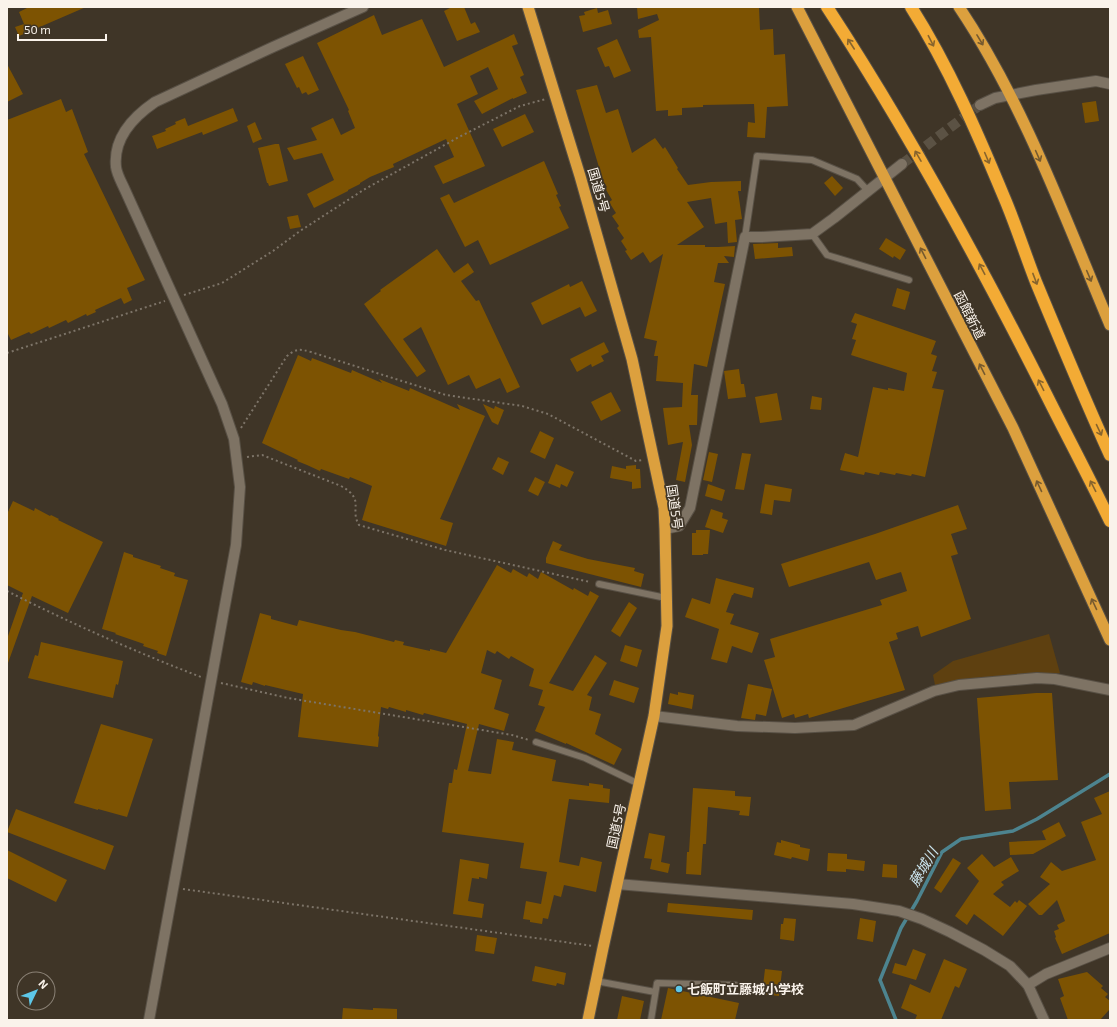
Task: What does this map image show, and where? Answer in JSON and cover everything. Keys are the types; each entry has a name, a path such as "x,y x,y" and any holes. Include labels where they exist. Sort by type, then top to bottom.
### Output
{"highway":[{"name":"国道5号","path":"528,7 554,96 580,176 632,359 664,508 667,626 654,716 588,1020"},
{"name":"函館新道","path":"797,7 1013,428 1110,640"},
{"path":"827,7 890,108 927,171 1009,321 1110,521"},
{"path":"911,7 929,37 964,105 1004,198 1087,405 1110,455"},
{"path":"959,7 1010,94 1046,173 1110,325"}],"street":[{"path":"149,1020 236,545 240,487 238,459 234,439 222,404 116,169 116,153 119,140 126,129 144,110 155,102 363,7"},
{"path":"980,105 995,98 1010,94 1096,81 1110,84"},
{"path":"665,529 679,526 690,508 745,237 812,234 902,164"},
{"path":"654,716 736,726 795,728 854,725 934,691 959,685 1037,678 1055,679 1110,690"},
{"path":"618,884 852,904 899,911 922,919 964,939 1010,966 1028,985 1044,1020"},
{"path":"1028,985 1046,974 1110,948"}],"lane":[{"path":"745,237 757,156 812,160 857,180 868,191"},
{"path":"812,234 827,255 909,280"},
{"path":"599,584 666,598"},
{"path":"536,742 584,758 639,784"},
{"path":"596,981 655,992"},
{"path":"651,1020 657,982 735,985"}],"path":[{"path":"7,353 153,304 222,283 262,259 300,231 365,189 459,137 520,106 554,96"},
{"path":"234,439 287,356 298,349 446,395 487,400 528,408 548,414 636,461 653,459"},
{"path":"238,459 262,455 349,490 356,501 356,519 359,525 445,550 599,584"},
{"path":"7,591 49,612 179,669 211,681 288,698 512,735 536,742"},
{"path":"172,888 603,948"}],"shaded area":[{"path":"1049,634 1060,673 935,685 933,675 953,661"}],"building":[{"path":"29,7 86,7 19,36 15,27 24,24 19,12"},
{"path":"452,7 464,7 471,24 475,22 480,32 457,41 444,11"},
{"path":"637,7 759,7 760,30 773,29 774,55 785,54 788,106 767,107 765,138 747,137 748,122 755,123 754,104 703,105 703,107 682,108 682,115 668,116 668,110 656,111 651,37 639,38 638,30 659,20 657,14 638,19"},
{"path":"597,8 598,13 608,10 612,24 583,32 579,16 585,15 584,12"},
{"path":"374,15 382,35 422,19 444,67 514,34 518,44 512,46 524,75 520,77 527,93 513,98 482,114 474,101 498,89 488,67 470,76 478,94 457,104 485,166 443,184 434,166 454,157 446,139 393,164 394,167 370,177 348,191 314,208 307,194 334,180 322,153 294,160 287,148 317,140 311,128 333,118 341,135 355,128 348,111 349,110 317,43"},
{"path":"617,39 631,71 614,78 609,66 605,67 597,48"},
{"path":"303,56 319,90 308,95 306,92 302,94 299,87 297,88 285,64"},
{"path":"7,64 23,94 7,102"},
{"path":"597,85 606,113 618,109 632,153 655,138 663,149 665,147 688,185 711,182 741,181 741,191 738,191 742,219 735,220 737,242 728,243 727,222 715,224 711,198 687,202 704,227 677,245 705,245 705,247 735,246 734,257 724,256 729,263 718,263 714,282 725,284 707,367 694,364 691,395 698,395 697,425 689,425 692,445 685,482 676,480 683,442 668,445 663,408 682,407 683,383 656,381 658,356 654,356 657,341 644,338 663,254 650,263 643,252 631,260 621,241 624,238 617,228 619,226 612,216 616,213 609,202 612,200 605,188 607,187 600,176 601,174 576,90"},
{"path":"61,99 66,112 72,109 88,152 84,154 145,280 127,288 132,300 124,304 121,298 95,310 96,312 87,316 86,314 68,323 66,320 49,328 48,326 31,334 29,332 11,340 7,332 7,120"},
{"path":"1096,101 1099,121 1085,123 1082,103"},
{"path":"233,108 238,121 203,135 202,132 157,149 152,136 166,131 165,129 176,124 175,122 185,118 188,126"},
{"path":"525,114 534,132 502,147 493,129"},
{"path":"255,122 262,139 253,143 247,126"},
{"path":"279,144 288,181 269,186 258,148"},
{"path":"544,161 558,194 556,195 561,206 559,207 569,228 490,265 478,240 465,247 440,198 449,194 454,203"},
{"path":"832,176 843,188 835,196 824,183"},
{"path":"298,215 301,227 290,229 287,217"},
{"path":"886,238 906,250 900,260 894,256 893,258 879,249"},
{"path":"778,243 778,248 792,247 793,256 755,259 753,244"},
{"path":"437,249 454,273 468,263 474,272 461,281 476,301 479,300 520,387 507,393 500,378 476,389 469,375 448,385 421,327 403,339 426,371 417,377 364,304 381,291 380,290"},
{"path":"582,281 597,311 585,317 580,307 542,325 531,303 569,284 570,287"},
{"path":"897,288 910,292 905,310 892,306"},
{"path":"855,313 936,341 931,354 937,356 932,371 937,372 932,388 944,390 925,477 912,474 911,476 896,473 895,475 880,472 879,475 865,472 864,475 840,470 845,453 858,457 873,387 904,391 907,373 851,355 856,340 852,339 857,324 851,322"},
{"path":"604,342 609,352 601,356 604,361 592,367 591,364 577,372 570,359"},
{"path":"298,355 311,361 312,358 351,373 352,370 382,383 379,379 409,391 410,388 460,410 457,404 485,416 440,519 453,523 446,546 362,520 372,486 350,477 349,479 321,469 320,471 262,443"},
{"path":"739,369 741,384 744,384 746,397 728,399 724,371"},
{"path":"611,392 621,411 601,421 591,402"},
{"path":"777,393 782,420 760,423 755,397"},
{"path":"812,396 822,398 821,410 810,409"},
{"path":"483,404 494,409 495,406 504,410 498,425 492,422"},
{"path":"540,431 554,438 545,459 530,452"},
{"path":"709,452 718,454 712,482 703,480"},
{"path":"742,453 751,454 744,490 735,489"},
{"path":"498,457 509,462 503,475 492,469"},
{"path":"556,464 574,472 567,487 561,484 560,488 548,483"},
{"path":"636,465 636,469 640,469 641,488 632,489 632,482 610,478 612,466 626,469 626,466"},
{"path":"535,477 545,482 538,496 528,491"},
{"path":"708,484 725,490 722,501 705,496"},
{"path":"765,484 792,489 790,502 774,500 772,515 760,513"},
{"path":"13,501 34,511 35,508 50,516 51,515 59,519 58,520 103,542 68,613 32,596 8,663 7,639 23,593 7,585 7,514"},
{"path":"958,505 967,529 951,534 958,554 951,556 971,619 921,637 918,626 896,633 898,639 889,642 905,690 809,718 808,714 795,718 794,714 782,718 764,660 775,657 770,639 882,605 880,600 907,591 901,572 876,580 869,562 789,587 781,564 875,534"},
{"path":"711,509 723,513 722,518 728,520 723,533 705,527"},
{"path":"696,530 710,530 708,554 692,555 692,533 696,533"},
{"path":"553,541 562,545 559,550 588,559 635,568 634,571 644,574 641,587 546,563 546,558"},
{"path":"124,552 133,555 133,557 161,566 160,568 175,573 174,576 188,580 166,656 157,653 158,651 143,646 144,644 102,629"},
{"path":"497,565 511,573 513,569 527,577 529,573 538,579 541,572 573,590 574,588 588,596 590,591 599,596 549,683 573,691 595,655 607,663 587,695 592,697 589,710 601,714 595,734 622,749 614,765 566,743 535,731 545,707 538,705 543,690 529,686 534,669 511,656 509,659 497,651 495,654 487,650 481,673 502,680 494,709 509,714 504,731 479,724 468,771 491,774 497,739 514,742 512,750 556,760 552,781 589,786 589,783 603,785 603,788 610,789 609,803 569,799 559,862 579,866 581,857 602,862 596,892 564,885 561,897 554,895 548,919 543,918 542,924 523,919 526,901 541,904 547,872 520,868 524,843 442,832 449,783 452,783 454,769 457,770 467,724 424,713 423,715 406,710 406,712 389,707 388,709 381,707 378,747 298,737 303,694 253,682 252,685 241,682 260,613 271,616 271,619 297,626 299,620 394,642 395,640 404,642 403,645 446,653"},
{"path":"716,578 754,588 752,598 734,593 726,612 734,614 730,624 759,633 752,653 732,646 727,663 711,659 719,629 685,617 692,598 710,604"},
{"path":"629,602 637,608 620,637 611,631"},
{"path":"41,642 123,661 118,685 116,684 113,698 28,678 35,655 38,656"},
{"path":"625,645 642,650 637,667 620,661"},
{"path":"614,680 639,688 634,703 609,695"},
{"path":"748,684 772,689 766,716 756,714 755,720 741,718"},
{"path":"678,692 694,695 692,709 668,704 670,693 678,695"},
{"path":"1052,693 1058,780 1009,782 1011,809 985,811 977,698"},
{"path":"101,724 153,739 127,817 74,803"},
{"path":"693,788 735,791 735,796 751,797 749,816 739,815 740,811 708,807 706,844 703,844 701,875 686,874 687,852 689,852"},
{"path":"1110,791 1110,933 1062,954 1055,938 1054,931 1059,929 1057,925 1065,921 1057,900 1042,915 1039,915 1028,904 1050,884 1040,877 1051,862 1062,871 1096,860 1081,822 1102,814 1094,798"},
{"path":"16,809 114,846 105,870 7,832"},
{"path":"1059,822 1066,836 1033,854 1010,855 1009,842 1046,840 1042,831"},
{"path":"649,833 665,836 661,862 670,864 668,873 650,869 652,859 644,858"},
{"path":"781,840 810,849 808,861 774,855 777,842 781,843"},
{"path":"7,850 67,880 56,902 7,878"},
{"path":"828,853 847,854 847,859 865,861 864,871 846,869 846,872 827,871"},
{"path":"982,854 994,867 1011,857 1019,871 1001,882 1004,885 993,894 1010,907 1015,901 1017,903 1019,900 1027,906 1003,936 974,914 967,925 955,916 979,881 967,868"},
{"path":"953,858 961,863 941,893 934,888"},
{"path":"460,859 489,864 487,879 479,877 479,879 472,878 468,901 484,904 482,918 453,914"},
{"path":"883,864 897,865 897,878 882,877"},
{"path":"668,903 753,910 752,920 667,912"},
{"path":"784,918 796,919 794,941 780,939 781,924 783,924"},
{"path":"860,918 876,921 873,942 857,939"},
{"path":"477,935 497,938 494,954 475,951"},
{"path":"913,949 926,954 916,980 892,973 895,963 906,966"},
{"path":"944,959 967,969 959,988 955,986 941,1020 915,1020 917,1015 901,1008 910,984 930,993"},
{"path":"535,966 566,973 564,985 557,983 556,986 532,981"},
{"path":"765,969 782,971 779,996 762,994"},
{"path":"1087,972 1103,986 1101,988 1108,994 1105,997 1110,1001 1110,1009 1100,1020 1068,1020 1060,998 1064,996 1058,979"},
{"path":"668,988 739,1003 735,1020 661,1020"},
{"path":"622,996 644,1001 640,1020 617,1020"},
{"path":"343,1008 373,1010 373,1008 397,1009 397,1020 342,1020"}],"waterway":[{"name":"藤城川","path":"896,1020 880,980 901,928 917,901 942,852 961,839 1013,831 1037,819 1110,774"}],"tunnel":[{"path":"902,164 980,105"}],"place":[{"name":"七飯町立藤城小学校","path":"679,989"}]}
